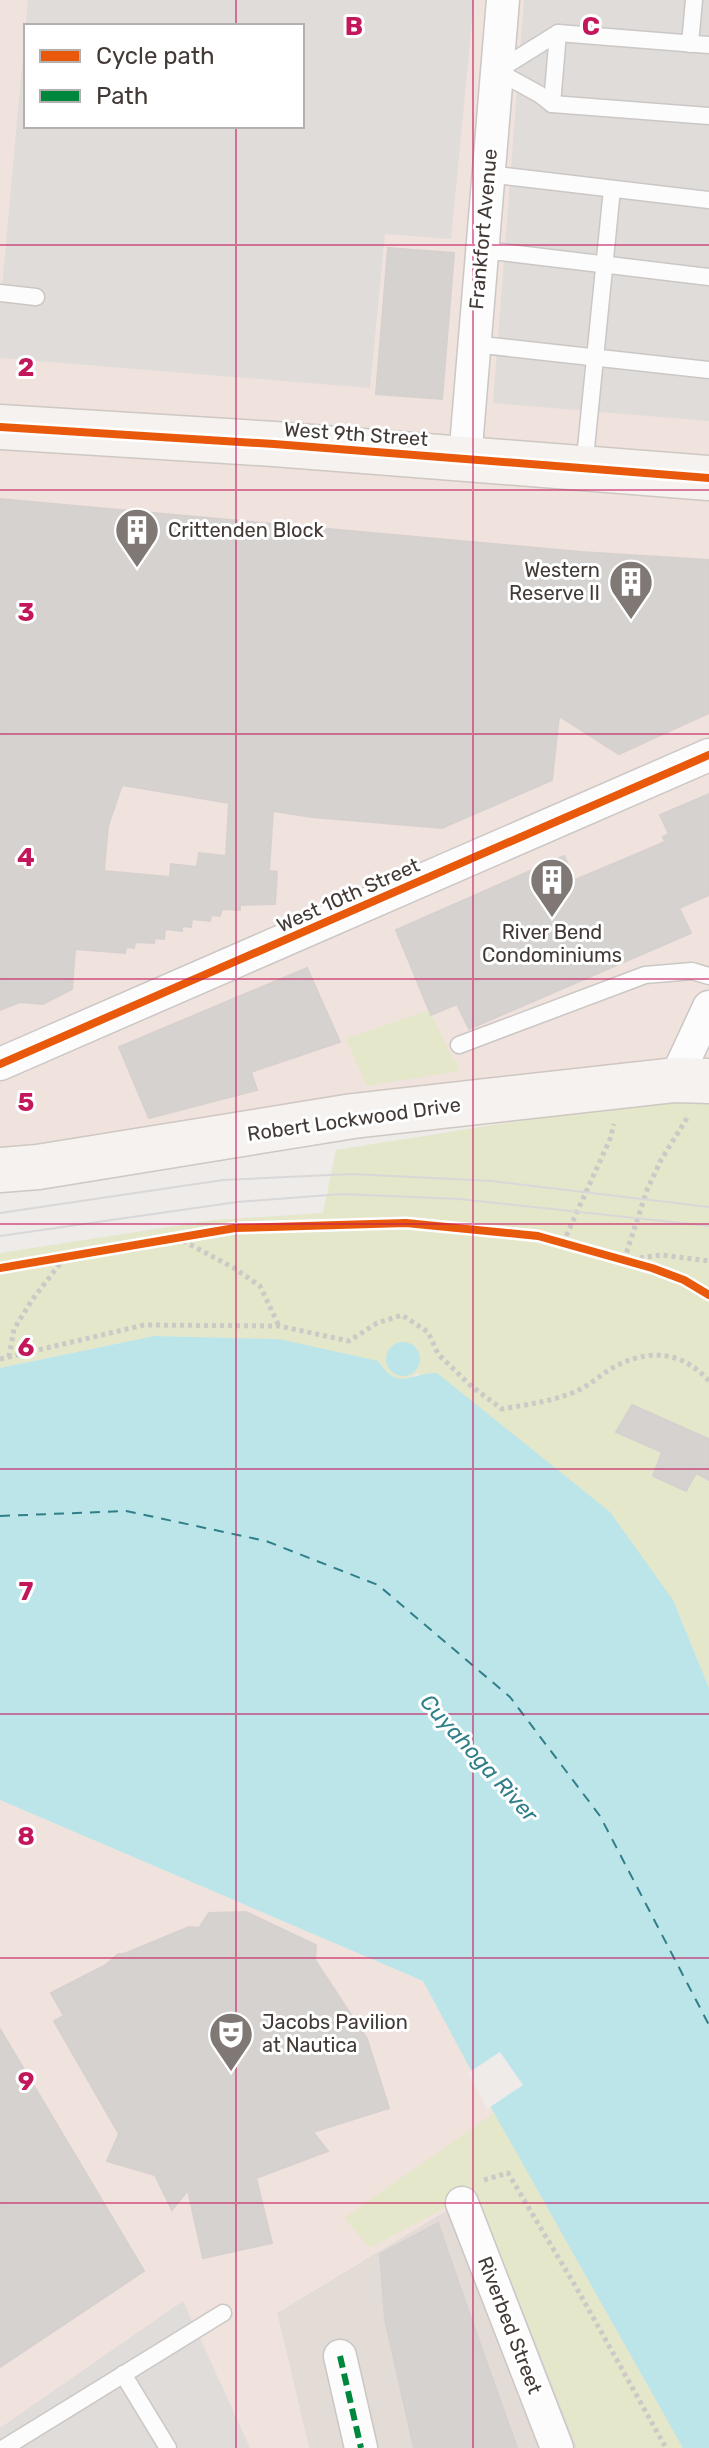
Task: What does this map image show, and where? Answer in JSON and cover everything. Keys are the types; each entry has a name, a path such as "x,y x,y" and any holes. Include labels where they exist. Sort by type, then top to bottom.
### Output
{"street":[{"name":"Frankfort Avenue","path":"465,459 503,0"},
{"name":"West 9th Street","path":"0,427 709,478"},
{"name":"West 10th Street","path":"0,1064 709,755"},
{"path":"692,1090 709,1007"},
{"name":"Robert Lockwood Drive","path":"0,1170 38,1167 353,1116 692,1090"},
{"name":"Riverbed Street","path":"462,2203 557,2448"},
{"path":"340,2356 361,2448"}],"lane":[{"path":"690,44 694,0"},
{"path":"552,104 558,33"},
{"path":"709,45 558,33 497,71 552,104 709,116"},
{"path":"488,174 709,200"},
{"path":"584,470 612,189"},
{"path":"481,252 709,277"},
{"path":"0,293 36,297"},
{"path":"473,344 709,370"},
{"path":"459,1045 645,975 692,971 709,976"},
{"path":"4,2448 223,2313"},
{"path":"123,2374 168,2448"}],"path":[{"path":"624,1260 647,1190 692,1090"},
{"path":"563,1243 610,1139 615,1118"},
{"path":"160,1240 191,1235"},
{"path":"176,1237 234,1268 260,1286 279,1326"},
{"path":"550,1240 575,1247"},
{"path":"52,1259 82,1254"},
{"path":"624,1260 661,1255 709,1261"},
{"path":"9,1357 14,1329 66,1256"},
{"path":"612,1257 652,1268"},
{"path":"0,1359 144,1325 279,1326 349,1341 377,1323 402,1315 428,1332 438,1354 471,1386 502,1409 552,1401 583,1388 619,1364 650,1356 675,1356 694,1365 709,1381"},
{"path":"462,2203 479,2182 508,2173 666,2448"}],"shaded area":[{"path":"0,0 709,0 709,1081 0,1170"},
{"path":"28,0 474,0 451,239 385,234 370,388 0,358 0,310 24,44 24,128 304,128 304,24 26,24"},
{"path":"524,0 709,0 709,421 493,403"},
{"path":"0,1800 423,1981 523,2164 277,2313 309,2448 0,2448"},
{"path":"523,2164 683,2448 309,2448 277,2313"},
{"path":"183,2301 250,2448 0,2448 0,2428"}],"green space":[{"path":"429,1010 453,1059 457,1061 459,1071 367,1086 346,1039"},
{"path":"677,1102 709,1103 709,1688 673,1600 418,1373 406,1380 398,1380 279,1339 154,1336 0,1368 0,1253 214,1220 323,1213 336,1150 593,1109"},
{"path":"494,2113 683,2448 577,2448 476,2191 370,2248 344,2218"}],"water":[{"name":"Cuyahoga River","path":"154,1336 279,1339 378,1361 398,1378 437,1373 610,1512 673,1600 709,1688 709,2448 683,2448 423,1981 0,1800 0,1368"},
{"path":"403,1342 415,1347 420,1359 415,1371 403,1376 391,1371 386,1359 391,1347"}],"pier":[{"path":"500,2052 523,2085 487,2109 468,2073"}],"building":[{"path":"388,248 454,253 442,399 376,394"},
{"path":"0,499 581,552 709,560 709,713 619,754 559,716 552,780 442,828 273,811 269,871 277,872 275,904 240,905 240,910 222,909 220,916 211,915 210,921 192,919 191,927 182,926 182,931 165,929 164,939 155,938 154,943 135,942 134,948 126,947 125,953 75,949 72,989 43,1004 20,1002 0,1010","holes":["122,785 229,803 226,856 199,853 197,867 171,864 170,877 104,871 108,826"]},
{"name":"River Bend Condominiums","path":"709,794 709,895 679,908 691,933 469,1029 457,1004 431,1015 396,930 564,856 575,880 665,842 663,837 669,834 660,815"},
{"path":"307,968 340,1042 251,1072 257,1090 149,1118 119,1047"},
{"path":"632,1405 709,1439 709,1480 696,1473 686,1491 653,1476 662,1452 616,1432"},
{"name":"Jacobs Pavilion at Nautica","path":"246,1912 316,1945 315,1960 367,2039 389,2108 313,2132 328,2151 256,2178 272,2243 203,2258 188,2190 172,2210 155,2175 107,2161 119,2134 54,2021 64,2016 51,1993 106,1965 118,1954 189,1927 199,1928 209,1913"},
{"path":"0,2029 144,2271 0,2367"},
{"path":"438,2223 517,2448 414,2448 385,2319 380,2254"}],"ferry route":[{"path":"0,1516 126,1511 266,1541 378,1585 510,1697 600,1816 709,2025"}],"tram line":[{"path":"0,1213 223,1180 352,1174 492,1181 709,1207"},
{"path":"0,1236 237,1202 342,1194 459,1199 709,1226"}],"marked path":[{"path":"340,2356 361,2448"}],"cycle path":[{"path":"0,427 274,444 709,478"},
{"path":"0,1064 709,755"},
{"path":"0,1268 235,1228 406,1223 538,1236 652,1268 684,1280 709,1295"}],"place":[{"name":"Crittenden Block","path":"137,569"},
{"name":"Western Reserve II","path":"631,621"},
{"name":"River Bend Condominiums","path":"552,919"},
{"name":"Jacobs Pavilion at Nautica","path":"231,2073"}]}
